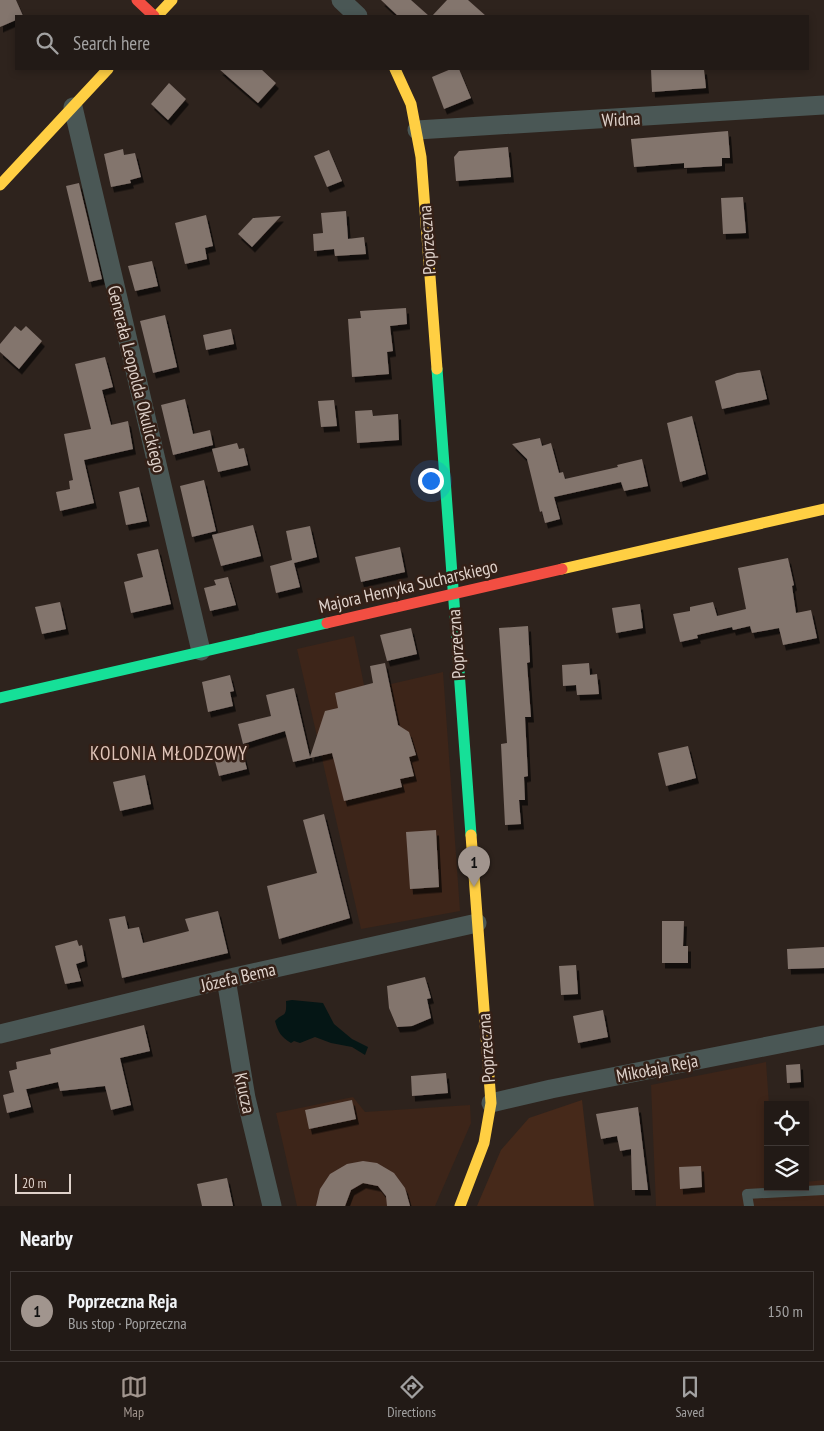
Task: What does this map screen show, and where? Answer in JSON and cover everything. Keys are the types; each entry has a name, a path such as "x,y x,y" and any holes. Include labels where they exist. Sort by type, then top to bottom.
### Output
{"street":[{"path":"137,0 155,15"},
{"path":"157,15 172,0"},
{"path":"341,0 357,15"},
{"path":"0,185 107,70"},
{"name":"Poprzeczna","path":"395,70 411,104 422,157 452,594 491,1103 489,1124 484,1143 460,1206"},
{"name":"Widna","path":"417,130 824,105"},
{"name":"Generała Leopolda Okulickiego","path":"73,106 201,651"},
{"name":"Majora Henryka Sucharskiego","path":"0,698 824,509"},
{"name":"Józefa Bema","path":"0,1034 226,979 477,923"},
{"name":"Krucza","path":"226,979 246,1098 272,1206"},
{"name":"Mikołaja Reja","path":"491,1103 569,1085 824,1035"}],"lane":[{"path":"748,1206 747,1194 824,1190"}],"shaded area":[{"path":"354,636 365,690 443,672 460,911 361,929 297,649"},
{"path":"286,1001 323,1003 334,1024 352,1039 368,1047 365,1055 352,1047 331,1043 315,1037 300,1043 288,1041 280,1034 275,1021 285,1013"},
{"path":"766,1062 769,1101 764,1101 764,1191 809,1191 809,1182 824,1180 824,1206 656,1206 651,1085"},
{"path":"353,1097 365,1112 470,1105 471,1123 435,1206 297,1206 276,1113"},
{"path":"582,1100 594,1206 477,1206 501,1150 529,1118"}],"building":[{"path":"0,0 16,0 23,15 15,15 15,20 0,27"},
{"path":"381,0 411,0 428,15 397,15"},
{"path":"447,0 468,0 485,15 433,15"},
{"path":"220,70 262,70 276,83 258,103"},
{"path":"449,70 459,70 471,98 444,109 432,77"},
{"path":"651,70 704,70 706,88 652,92"},
{"path":"169,83 186,99 168,120 151,104"},
{"path":"728,131 730,158 722,158 722,166 684,168 684,163 634,167 631,139"},
{"path":"508,147 511,177 456,181 454,157 459,151"},
{"path":"123,149 124,155 135,153 141,177 130,180 131,183 111,187 104,154"},
{"path":"329,150 342,181 327,187 314,156"},
{"path":"79,183 102,279 89,282 66,186"},
{"path":"743,197 746,233 723,234 721,198"},
{"path":"346,211 348,239 364,237 366,254 335,256 334,249 314,251 313,234 323,233 321,213"},
{"path":"206,215 213,246 205,248 207,259 185,264 175,223"},
{"path":"281,216 252,247 238,234 253,218"},
{"path":"152,261 158,286 135,291 128,266"},
{"path":"406,308 407,324 390,326 393,351 387,352 389,374 352,377 348,319 361,318 360,311"},
{"path":"165,315 177,367 153,373 140,321"},
{"path":"15,326 21,331 26,326 42,341 19,369 0,352 0,344"},
{"path":"231,329 234,344 206,350 203,335"},
{"path":"105,357 113,387 102,390 111,425 128,421 133,449 84,460 94,503 60,511 56,492 70,489 69,481 73,480 64,434 91,429 75,364"},
{"path":"760,370 767,399 722,409 715,381 737,373"},
{"path":"185,399 193,434 210,430 213,445 173,455 161,405"},
{"path":"334,400 337,426 321,427 318,401"},
{"path":"372,410 373,416 398,414 399,440 357,443 355,411"},
{"path":"692,416 706,474 680,482 667,423"},
{"path":"540,438 542,446 551,443 559,473 563,472 565,479 618,467 617,465 642,459 648,486 624,491 621,482 554,497 560,519 545,523 542,511 540,512 527,459 512,444"},
{"path":"237,443 239,449 244,448 248,465 218,472 212,449"},
{"path":"204,480 216,531 192,537 180,486"},
{"path":"139,487 147,521 126,525 119,492"},
{"path":"253,525 261,556 221,566 212,535"},
{"path":"310,526 317,557 294,563 300,587 276,593 270,566 292,560 286,531"},
{"path":"400,547 405,572 361,582 355,557"},
{"path":"158,549 171,604 131,613 124,582 143,577 137,554"},
{"path":"788,558 794,585 792,586 796,613 811,610 817,638 783,645 779,628 752,633 750,626 733,630 732,627 697,635 698,638 680,642 673,614 690,611 690,607 713,602 717,616 746,609 738,568"},
{"path":"228,577 236,605 210,611 204,588 216,585 214,580"},
{"path":"60,602 66,629 42,634 35,607"},
{"path":"640,604 643,628 616,633 612,608"},
{"path":"528,626 530,662 527,663 531,717 525,717 528,776 524,777 525,800 519,800 521,824 505,825 501,744 507,743 499,628"},
{"path":"411,628 417,654 387,661 380,635"},
{"path":"385,663 398,725 409,732 416,755 409,757 414,776 400,779 402,787 344,801 332,753 293,762 285,731 243,744 238,724 271,716 266,695 294,688 310,757 325,711 338,708 335,693 373,683 370,666"},
{"path":"589,663 590,675 597,674 599,694 577,695 576,685 563,686 562,665"},
{"path":"230,675 234,691 230,692 233,706 208,712 202,682"},
{"path":"688,746 696,778 666,786 658,753"},
{"path":"242,750 247,769 219,776 214,757"},
{"path":"145,775 151,804 120,811 113,782"},
{"path":"324,814 350,918 279,939 267,886 317,873 303,820"},
{"path":"436,830 439,887 410,889 406,832"},
{"path":"218,911 228,953 122,978 109,919 125,916 128,929 139,927 143,943 189,931 185,919"},
{"path":"662,921 684,921 683,946 688,946 688,963 662,963"},
{"path":"77,940 79,946 82,945 85,961 76,964 81,981 65,984 55,946"},
{"path":"824,947 824,968 788,969 787,949"},
{"path":"576,965 578,994 561,995 559,966"},
{"path":"425,977 431,998 427,999 431,1018 412,1026 397,1027 389,1008 387,986"},
{"path":"603,1010 608,1037 578,1043 573,1016"},
{"path":"144,1025 150,1051 120,1058 131,1105 111,1110 105,1086 60,1091 58,1082 14,1092 9,1071 17,1069 16,1062 51,1054 50,1049"},
{"path":"800,1064 801,1082 787,1083 786,1065"},
{"path":"446,1073 448,1093 412,1096 411,1076"},
{"path":"26,1089 31,1107 7,1113 3,1095"},
{"path":"352,1100 356,1119 309,1129 305,1110"},
{"path":"638,1107 648,1190 632,1190 631,1149 620,1151 617,1136 601,1139 596,1114"},
{"path":"363,1161 377,1163 394,1173 405,1188 410,1206 387,1206 386,1196 378,1186 363,1183 351,1190 345,1206 316,1206 320,1189 330,1174 347,1164"},
{"path":"701,1166 702,1187 680,1189 679,1167"},
{"path":"227,1178 233,1206 202,1206 197,1184"}],"traffic: fast":[{"path":"437,369 471,835"},
{"path":"0,698 327,623"}],"traffic: slow":[{"path":"158,15 172,0"},
{"path":"0,185 107,70"},
{"path":"395,70 411,104 421,157 437,369"},
{"path":"562,569 824,509"},
{"path":"460,1206 484,1143 491,1103 471,835"}],"traffic: jam":[{"path":"137,0 153,15"},
{"path":"327,623 562,569"}],"place":[{"name":"Poprzeczna Reja","path":"474,887"}],"district":[{"name":"KOLONIA MŁODZOWY","path":"169,753"}]}
